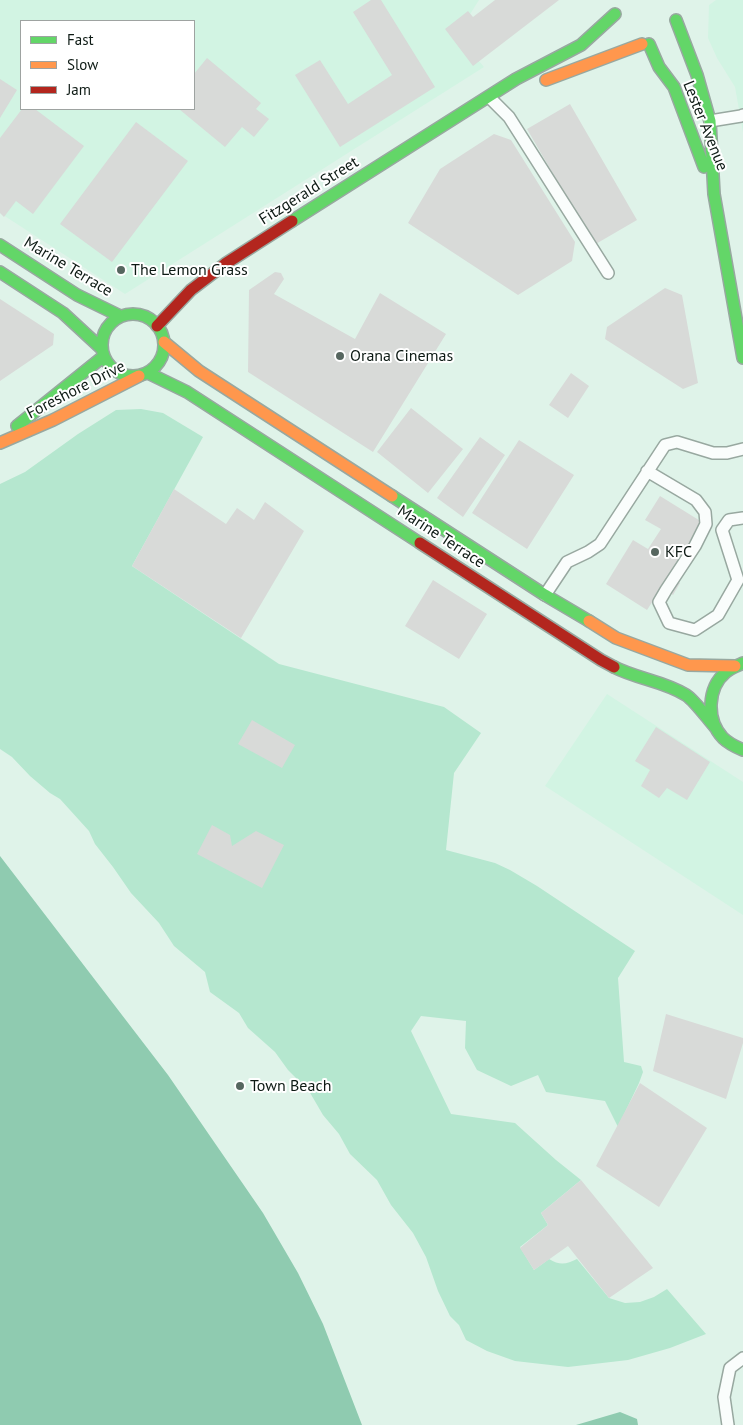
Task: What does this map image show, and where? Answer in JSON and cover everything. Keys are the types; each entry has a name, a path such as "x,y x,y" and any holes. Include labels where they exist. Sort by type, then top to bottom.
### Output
{"street":[{"name":"Fitzgerald Street","path":"157,326 191,290 225,264 516,79 581,45 616,14"},
{"name":"Lester Avenue","path":"714,194 674,87 645,44 666,36 674,27 676,15 697,75 710,121 714,194 743,358"},
{"path":"626,37 645,44"},
{"path":"536,84 645,44"},
{"name":"Fitzgerald Street","path":"489,97 518,90"},
{"name":"Marine Terrace","path":"0,245 77,296 120,316"},
{"path":"0,272 64,313 103,353"},
{"path":"140,315 149,319 162,333 164,351 155,367 144,374 130,376 114,370 108,364 103,353 102,341 105,331 111,322 120,316 140,315"},
{"name":"Marine Terrace","path":"164,342 200,371 545,595 616,638 688,665 739,664"},
{"name":"Foreshore Drive","path":"0,441 103,353"},
{"name":"Marine Terrace","path":"144,374 187,392 601,660 624,672 656,681 687,696 724,739 736,748 743,750"},
{"name":"Foreshore Drive","path":"0,441 28,432 67,414 144,374"},
{"path":"714,727 710,712 711,698 715,685 724,674 739,664"}],"lane":[{"path":"489,97 509,117 608,273"},
{"path":"710,121 743,115"},
{"path":"545,595 567,562 600,544 665,445 677,442 712,453 743,450"},
{"path":"647,471 696,500 705,512 706,524 695,546 659,602 669,622 695,630 718,615 738,580 722,530 729,520 743,518"},
{"path":"728,1425 724,1397 730,1368 743,1358"}],"shaded area":[{"path":"0,0 479,0 457,35 484,67 125,294 0,213"},
{"path":"716,0 743,0 743,132 735,87 717,58 708,38 709,5"},
{"path":"141,409 163,413 203,437 132,566 279,664 444,707 481,733 454,773 446,850 495,863 510,870 635,951 618,978 624,1062 641,1066 643,1072 618,1127 605,1101 546,1092 538,1075 511,1086 477,1070 465,1048 466,1021 421,1016 411,1031 451,1114 515,1123 581,1180 541,1213 548,1225 520,1247 534,1270 549,1259 563,1264 577,1259 609,1298 625,1303 640,1302 654,1297 667,1289 706,1334 670,1348 628,1360 568,1367 515,1361 487,1351 466,1340 459,1325 450,1316 438,1291 426,1257 413,1233 391,1205 377,1180 350,1154 339,1134 323,1115 309,1091 288,1070 275,1052 248,1028 239,1013 210,992 205,972 174,946 159,923 131,893 95,844 89,831 60,799 50,793 12,757 0,749 0,484 25,472 78,434 116,410"},
{"path":"607,694 743,782 743,915 545,786"},
{"path":"0,856 168,1075 263,1213 298,1273 323,1324 362,1425 0,1425"},
{"path":"620,1412 637,1419 638,1425 576,1425"}],"building":[{"path":"371,0 381,0 435,87 340,147 295,75 320,60 348,104 392,75 353,12"},
{"path":"495,0 559,0 473,66 445,29 468,11 473,17"},
{"path":"207,58 261,103 256,109 269,119 254,137 242,127 225,147 180,110 195,110 195,73"},
{"path":"0,79 17,90 0,118"},
{"path":"570,104 637,220 594,245 527,129"},
{"path":"21,110 36,110 84,146 33,214 16,201 4,217 0,213 0,138"},
{"path":"136,122 188,161 112,262 60,224"},
{"path":"494,134 511,140 575,242 572,261 518,295 408,223 440,169"},
{"name":"Orana Cinemas","path":"275,272 281,273 284,279 274,294 355,339 380,293 446,334 373,452 248,372 249,290"},
{"path":"665,288 682,295 698,383 683,389 605,339 607,327"},
{"path":"0,299 54,334 53,345 0,381"},
{"path":"571,373 589,386 568,418 549,405"},
{"path":"411,408 463,449 428,493 377,452"},
{"path":"480,437 505,455 463,517 437,498"},
{"path":"519,440 574,475 527,549 472,513"},
{"path":"174,489 226,524 237,508 254,520 265,502 304,531 241,638 132,566"},
{"name":"KFC","path":"660,496 702,522 690,542 698,548 690,559 683,554 669,575 680,583 673,595 662,587 647,610 606,584 633,540 648,549 661,529 645,520"},
{"path":"433,580 487,614 459,659 405,626"},
{"path":"252,720 295,745 282,768 238,744"},
{"path":"656,727 710,762 687,800 667,788 659,798 641,786 650,770 635,761"},
{"path":"212,825 230,835 232,846 256,831 284,845 262,888 197,854"},
{"path":"666,1014 743,1038 726,1099 653,1071"},
{"path":"640,1083 707,1128 659,1207 596,1166"},
{"path":"581,1180 653,1268 609,1298 568,1246 534,1270 520,1248 548,1225 541,1213"}],"traffic: fast":[{"path":"292,221 516,79 581,45 615,14"},
{"path":"676,20 697,75 710,121 714,194 743,358"},
{"path":"649,44 659,67 674,87 704,167"},
{"path":"0,245 77,295 120,316"},
{"path":"0,272 63,313 102,349"},
{"path":"133,314 145,316 155,323 162,333 164,345 162,357 155,367 145,374 133,376 121,374 111,367 104,357 102,345 104,333 111,323 121,316 133,314"},
{"path":"17,426 104,356"},
{"path":"148,373 187,392 420,543"},
{"path":"392,496 545,595 589,621"},
{"path":"743,663 728,671 720,679 712,695 711,704 711,713 717,731 728,742 743,750"},
{"path":"614,667 678,690 690,698 715,727"}],"traffic: slow":[{"path":"546,80 642,44"},
{"path":"164,342 199,371 392,496"},
{"path":"0,443 53,420 139,376"},
{"path":"589,621 616,638 688,665 735,666"}],"traffic: jam":[{"path":"157,326 191,290 225,264 292,221"},
{"path":"420,543 614,667"}],"place":[{"name":"The Lemon Grass","path":"121,270"},
{"name":"Orana Cinemas","path":"340,356"},
{"name":"KFC","path":"655,552"},
{"name":"Town Beach","path":"240,1086"}]}
